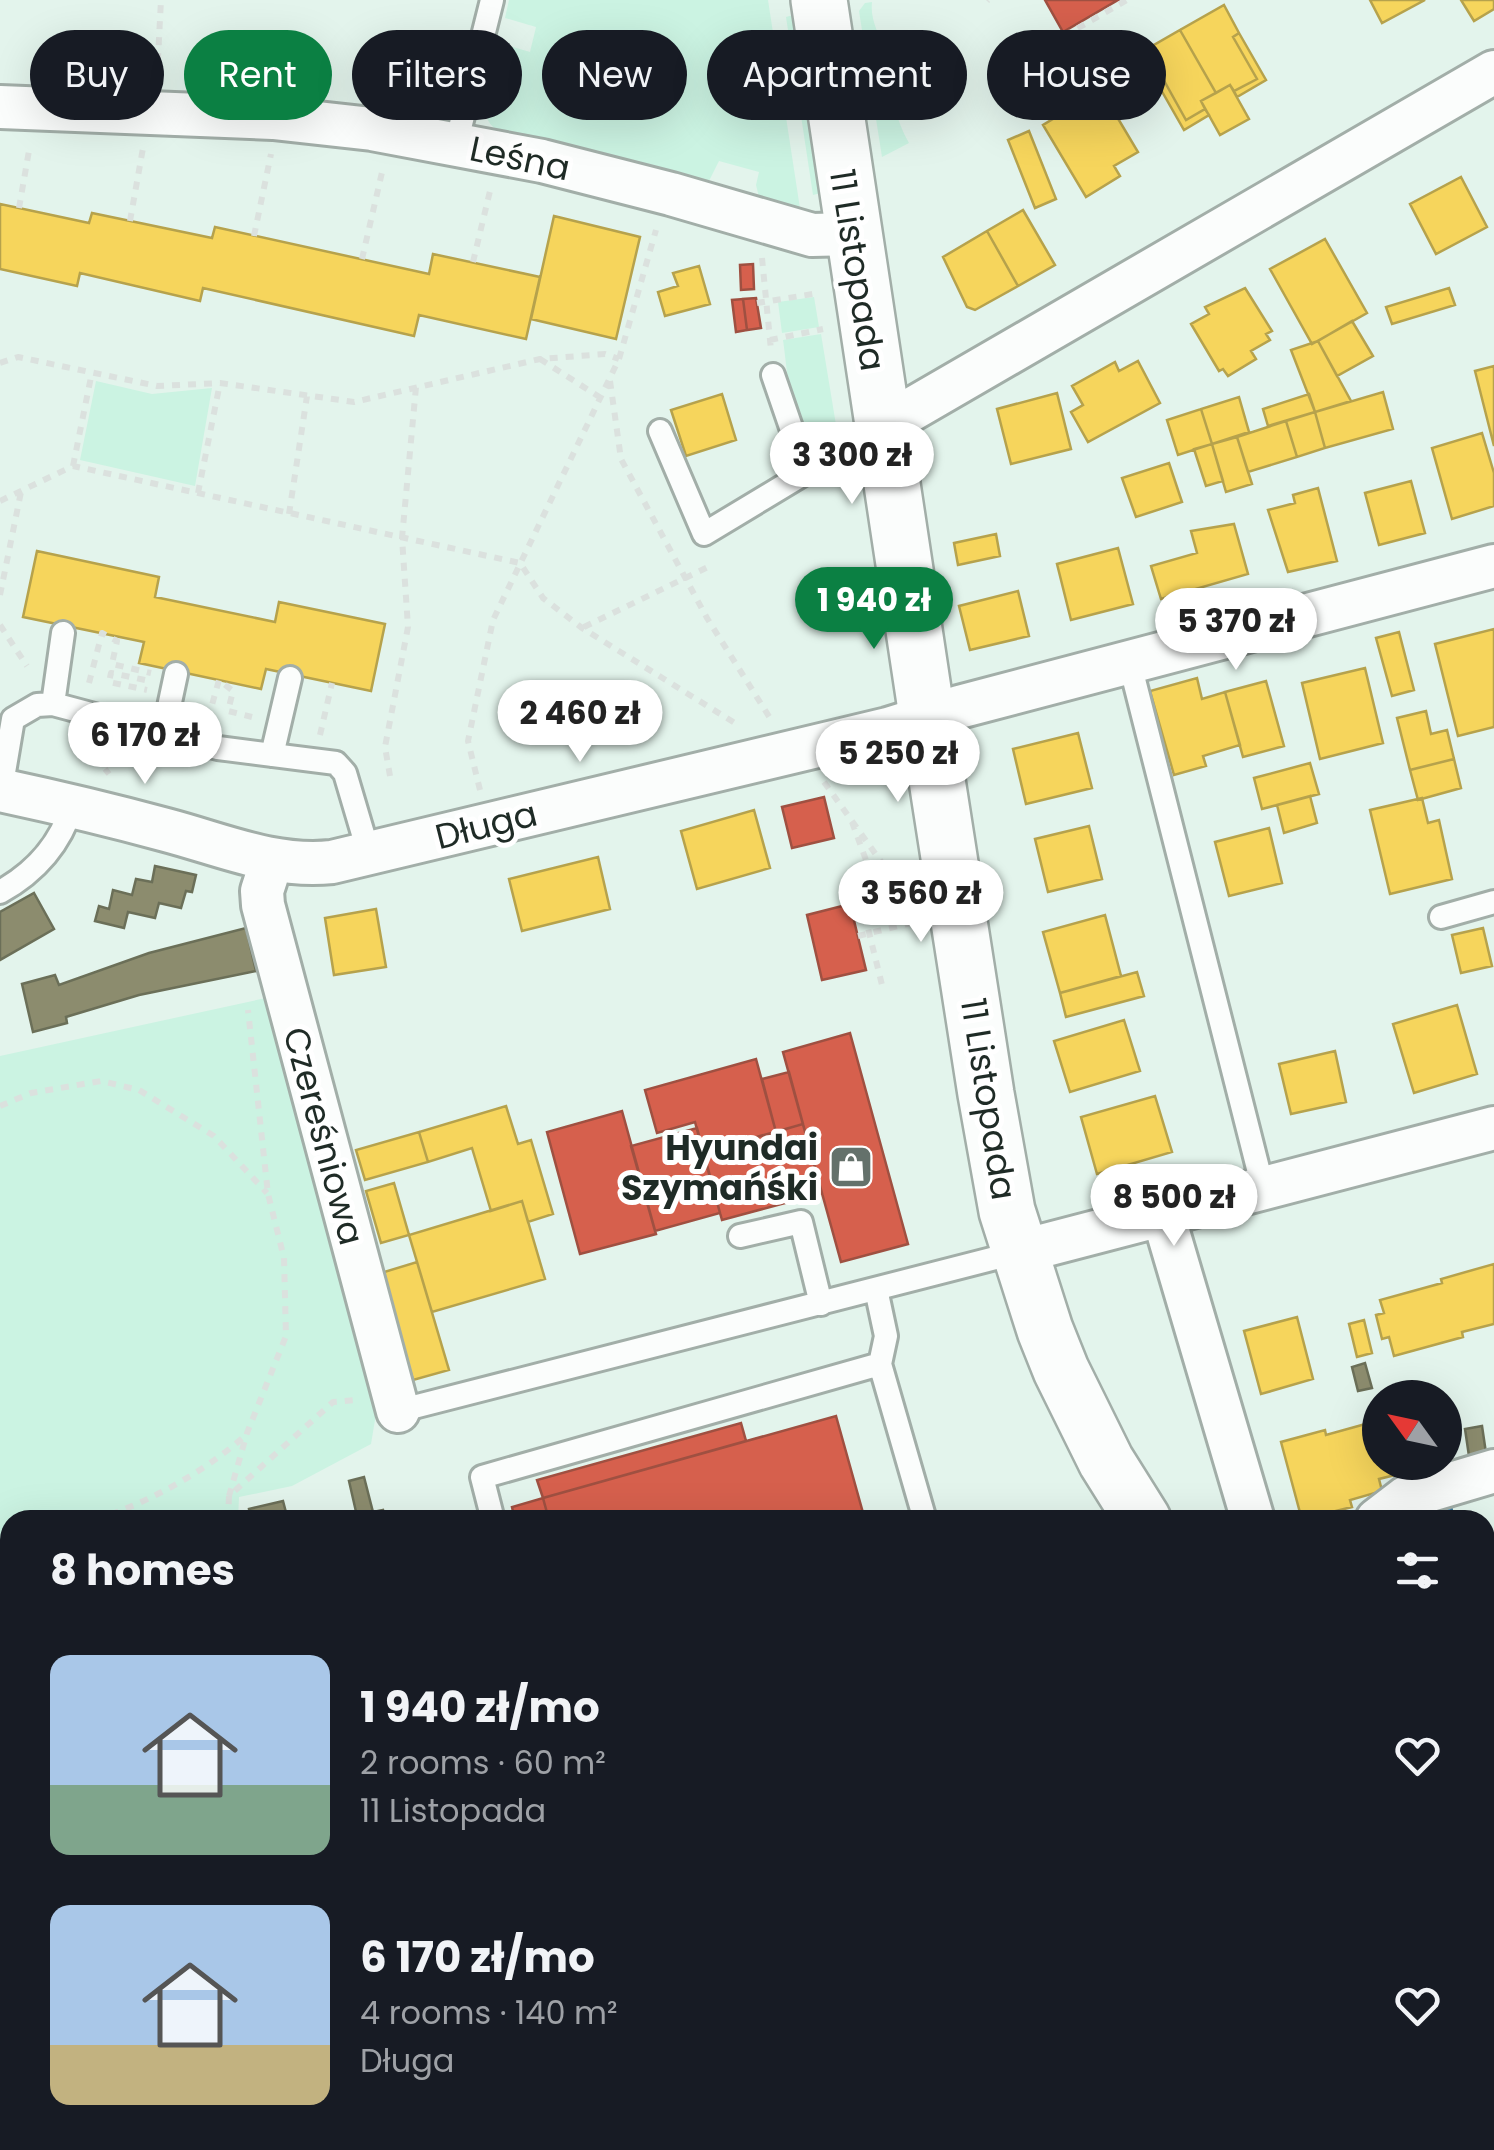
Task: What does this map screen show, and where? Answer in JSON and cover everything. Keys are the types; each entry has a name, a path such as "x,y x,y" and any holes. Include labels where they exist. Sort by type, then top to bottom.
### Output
{"street":[{"name":"11 Listopada","path":"819,0 926,716 1003,1191 1018,1252 1061,1370 1106,1461 1137,1510"},
{"path":"882,426 1494,72"},
{"name":"Leśna","path":"0,107 273,118 389,132 653,189 812,235 853,234"},
{"name":"Długa","path":"0,790 86,794 298,866 369,854 798,750 1494,566"},
{"name":"Czereśniowa","path":"272,860 262,891 280,972 396,1403"},
{"path":"1018,1252 1494,1128"},
{"path":"1163,1215 1251,1510"},
{"path":"1390,1510 1407,1496 1494,1471"}],"lane":[{"path":"456,144 492,0"},
{"path":"773,375 806,471"},
{"path":"660,431 704,534 882,426"},
{"path":"53,704 63,633"},
{"path":"1130,664 1264,1188"},
{"path":"164,734 176,674"},
{"path":"272,755 290,678"},
{"path":"0,790 14,719 37,704 53,704 218,748 336,763 345,773 369,854"},
{"path":"0,892 40,864 64,834 86,794"},
{"path":"1441,916 1494,902"},
{"path":"740,1236 801,1222 821,1304"},
{"path":"396,1403 821,1304 1018,1252"},
{"path":"876,1289 886,1336 880,1364 922,1510"},
{"path":"491,1510 482,1477 880,1364"}],"path":[{"path":"1074,30 1126,0"},
{"path":"362,259 389,132"},
{"path":"254,236 272,153"},
{"path":"20,208 25,182"},
{"path":"473,262 490,187"},
{"path":"130,221 135,192"},
{"path":"480,790 468,741 493,620 620,359 657,224"},
{"path":"762,256 773,375"},
{"path":"756,303 820,293"},
{"path":"770,340 826,329"},
{"path":"0,364 18,357 157,386 220,383 354,402 540,359 605,354 620,359"},
{"path":"540,359 600,398"},
{"path":"73,466 92,372"},
{"path":"610,380 621,459 684,579 771,719 722,731"},
{"path":"198,493 220,383"},
{"path":"390,776 385,747 408,627 402,538 416,387"},
{"path":"289,514 307,396"},
{"path":"0,501 73,466 520,563 543,598 582,628 740,726"},
{"path":"0,596 21,492"},
{"path":"582,628 718,561 732,542 736,514"},
{"path":"88,687 144,699 147,690 109,682 111,673 149,681 151,673 112,664 117,640 102,633 94,664"},
{"path":"247,725 210,713 219,680 233,691 228,711 268,721"},
{"path":"326,708 332,683"},
{"path":"798,750 848,812 902,891"},
{"path":"86,794 119,786"},
{"path":"464,794 499,786"},
{"path":"848,812 870,871 860,900 883,989"},
{"path":"860,900 878,896"},
{"path":"858,936 923,920"},
{"path":"229,1510 248,1433 286,1336 284,1258 268,1194 248,1027 248,997 280,972"},
{"path":"0,1106 32,1093 101,1081 139,1090 214,1136 268,1194"},
{"path":"230,1496 333,1402 396,1403"},
{"path":"124,1510 217,1460 248,1433"}],"green space":[{"path":"509,0 768,0 773,30 707,30 707,120 786,120 801,215 760,201 756,185 759,172 719,161 708,183 497,130 488,120 522,120 522,50 530,52 536,27 505,18"},
{"path":"872,2 877,30 862,30 859,11 865,3"},
{"path":"793,15 795,30 788,30 786,17"},
{"path":"802,120 810,120 821,193 813,195"},
{"path":"876,120 899,120 909,143 882,157"},
{"path":"814,297 819,327 782,333 778,302"},
{"path":"821,334 838,437 822,448 811,440 796,415 783,340"},
{"path":"96,381 152,394 212,388 195,486 80,460"},
{"path":"275,996 377,1408 371,1444 292,1486 239,1497 238,1510 0,1510 0,1056"}],"building: Homes":[{"path":"1370,0 1425,0 1382,23"},
{"path":"1461,0 1494,0 1494,9 1474,21"},
{"path":"1224,5 1239,33 1233,37 1257,79 1234,91 1230,85 1216,93 1180,30"},
{"path":"1180,30 1216,93 1201,101 1205,109 1186,120 1166,84 1166,38"},
{"path":"1239,33 1266,80 1237,97 1234,91 1257,79 1233,37"},
{"path":"1166,84 1186,120 1205,109 1209,115 1184,130 1166,98"},
{"path":"1230,85 1249,119 1220,135 1201,101"},
{"path":"1051,120 1119,120 1138,152 1114,166 1120,176 1086,197 1043,125"},
{"path":"1029,131 1056,199 1035,208 1008,140"},
{"path":"1461,177 1487,227 1436,254 1410,204"},
{"path":"0,204 89,223 92,213 212,238 215,227 429,274 433,254 540,277 526,339 419,315 414,336 203,288 200,301 80,273 77,286 0,269"},
{"path":"1023,210 1055,265 1018,286 987,231"},
{"path":"554,216 640,237 616,339 531,319"},
{"path":"987,231 1018,286 975,310 967,307 943,257"},
{"path":"1325,239 1367,313 1312,344 1270,269"},
{"path":"699,266 710,304 665,316 658,292 678,286 673,273"},
{"path":"1245,288 1272,331 1266,334 1270,340 1251,351 1256,359 1228,376 1223,369 1219,371 1191,324 1209,314 1205,307"},
{"path":"1449,288 1455,305 1392,324 1386,307"},
{"path":"1352,321 1373,356 1337,376 1318,341"},
{"path":"1318,341 1351,401 1315,412 1291,350"},
{"path":"1138,361 1160,403 1088,442 1071,412 1083,405 1072,386 1115,362 1119,371"},
{"path":"1494,366 1494,446 1475,371"},
{"path":"1383,392 1393,429 1325,448 1315,412"},
{"path":"1057,393 1071,449 1011,464 997,409"},
{"path":"722,394 736,440 686,456 671,410"},
{"path":"1309,394 1315,412 1268,426 1263,409"},
{"path":"1239,397 1249,432 1212,444 1201,409"},
{"path":"1201,409 1212,444 1178,455 1167,420"},
{"path":"1315,412 1325,448 1297,457 1286,421"},
{"path":"1286,421 1297,457 1248,472 1237,437"},
{"path":"1482,433 1494,473 1494,506 1452,519 1432,448"},
{"path":"1237,437 1252,484 1226,492 1212,444"},
{"path":"1212,444 1223,481 1206,486 1194,449"},
{"path":"1169,463 1182,502 1136,517 1122,478"},
{"path":"1411,481 1425,533 1379,545 1365,493"},
{"path":"1318,488 1337,561 1288,572 1268,510 1295,503 1293,495"},
{"path":"1234,524 1248,574 1161,599 1151,566 1197,553 1191,531"},
{"path":"996,534 1000,556 958,565 954,543"},
{"path":"1118,548 1133,604 1071,620 1057,564"},
{"path":"37,551 159,577 155,597 275,622 279,602 385,624 371,691 266,669 261,689 139,663 144,642 23,617"},
{"path":"1018,591 1029,636 970,650 959,606"},
{"path":"1494,629 1494,727 1458,736 1435,644"},
{"path":"1399,632 1414,690 1392,696 1376,638"},
{"path":"1365,668 1383,743 1320,759 1302,683"},
{"path":"1197,678 1202,699 1225,692 1240,745 1203,756 1206,766 1174,775 1150,691"},
{"path":"1266,681 1284,746 1243,757 1225,692"},
{"path":"1426,711 1431,734 1447,730 1454,759 1410,770 1397,718"},
{"path":"1078,733 1092,788 1026,804 1013,749"},
{"path":"1454,759 1461,788 1418,800 1410,770"},
{"path":"1310,763 1319,794 1262,809 1254,778"},
{"path":"1310,796 1317,823 1284,833 1277,805"},
{"path":"1422,798 1428,823 1439,820 1452,879 1390,894 1370,810"},
{"path":"754,810 770,868 697,889 681,831"},
{"path":"1089,826 1102,879 1048,892 1035,839"},
{"path":"1269,828 1282,883 1229,896 1215,842"},
{"path":"598,857 610,909 522,931 509,879"},
{"path":"376,909 386,967 334,975 325,918"},
{"path":"1105,915 1121,976 1060,993 1043,932"},
{"path":"1483,928 1492,966 1461,973 1452,935"},
{"path":"1137,972 1144,996 1066,1017 1060,993"},
{"path":"1457,1005 1477,1074 1414,1093 1393,1024"},
{"path":"1124,1020 1140,1071 1070,1092 1054,1041"},
{"path":"1335,1051 1346,1102 1291,1114 1279,1064"},
{"path":"1155,1096 1172,1152 1097,1174 1081,1117"},
{"path":"506,1106 518,1144 531,1140 553,1214 528,1222 522,1201 491,1211 472,1148 428,1162 419,1132"},
{"path":"419,1132 428,1162 365,1180 356,1150"},
{"path":"394,1183 409,1235 381,1243 366,1191"},
{"path":"522,1201 545,1279 432,1312 409,1235"},
{"path":"417,1262 449,1370 413,1380 381,1273"},
{"path":"1494,1264 1494,1324 1394,1356 1389,1337 1382,1339 1376,1315 1384,1313 1380,1300"},
{"path":"1297,1317 1313,1379 1261,1394 1244,1331"},
{"path":"1364,1320 1372,1353 1357,1357 1349,1324"},
{"path":"1362,1425 1362,1480 1379,1480 1382,1491 1350,1500 1352,1507 1340,1510 1299,1510 1281,1442 1325,1430 1326,1435"}],"building: Shops":[{"path":"1045,0 1118,0 1066,30 1062,30"},
{"path":"753,264 754,289 741,290 740,265"},
{"path":"756,298 761,328 747,330 743,299"},
{"path":"743,299 747,330 736,332 732,300"},
{"path":"824,797 834,838 792,848 782,807"},
{"path":"850,904 866,970 822,980 807,915"},
{"name":"Hyundai Szymańśki","path":"850,1033 908,1244 841,1262 783,1052"},
{"path":"756,1059 776,1132 703,1152 695,1122 657,1133 645,1090"},
{"path":"789,1072 803,1124 776,1132 762,1079"},
{"path":"622,1111 656,1234 580,1254 547,1132"},
{"path":"803,1124 822,1193 722,1220 703,1152"},
{"path":"697,1128 720,1213 655,1231 631,1146"},
{"path":"836,1416 862,1510 546,1510 543,1498"},
{"path":"741,1423 746,1441 543,1498 537,1480"},
{"path":"543,1498 546,1510 513,1510 512,1507"}],"building: Schools":[{"path":"1448,1498 1452,1510 1409,1510"}],"building: Industry":[{"path":"155,866 196,875 192,892 186,891 181,908 159,903 155,918 128,912 124,928 95,921 99,906 109,909 113,890 132,895 136,879 152,882"},
{"path":"34,893 54,929 0,960 0,912"},
{"path":"246,928 256,971 139,995 66,1017 67,1023 33,1032 22,984 55,975 59,985 149,953"},
{"path":"1365,1363 1370,1380 1362,1380 1362,1390 1358,1391 1352,1367"},
{"path":"1482,1426 1486,1453 1469,1456 1465,1429"},
{"path":"364,1477 372,1510 356,1510 349,1481"},
{"path":"283,1501 285,1510 249,1510"}],"place":[{"name":"Hyundai Szymańśki","path":"851,1167"}]}
